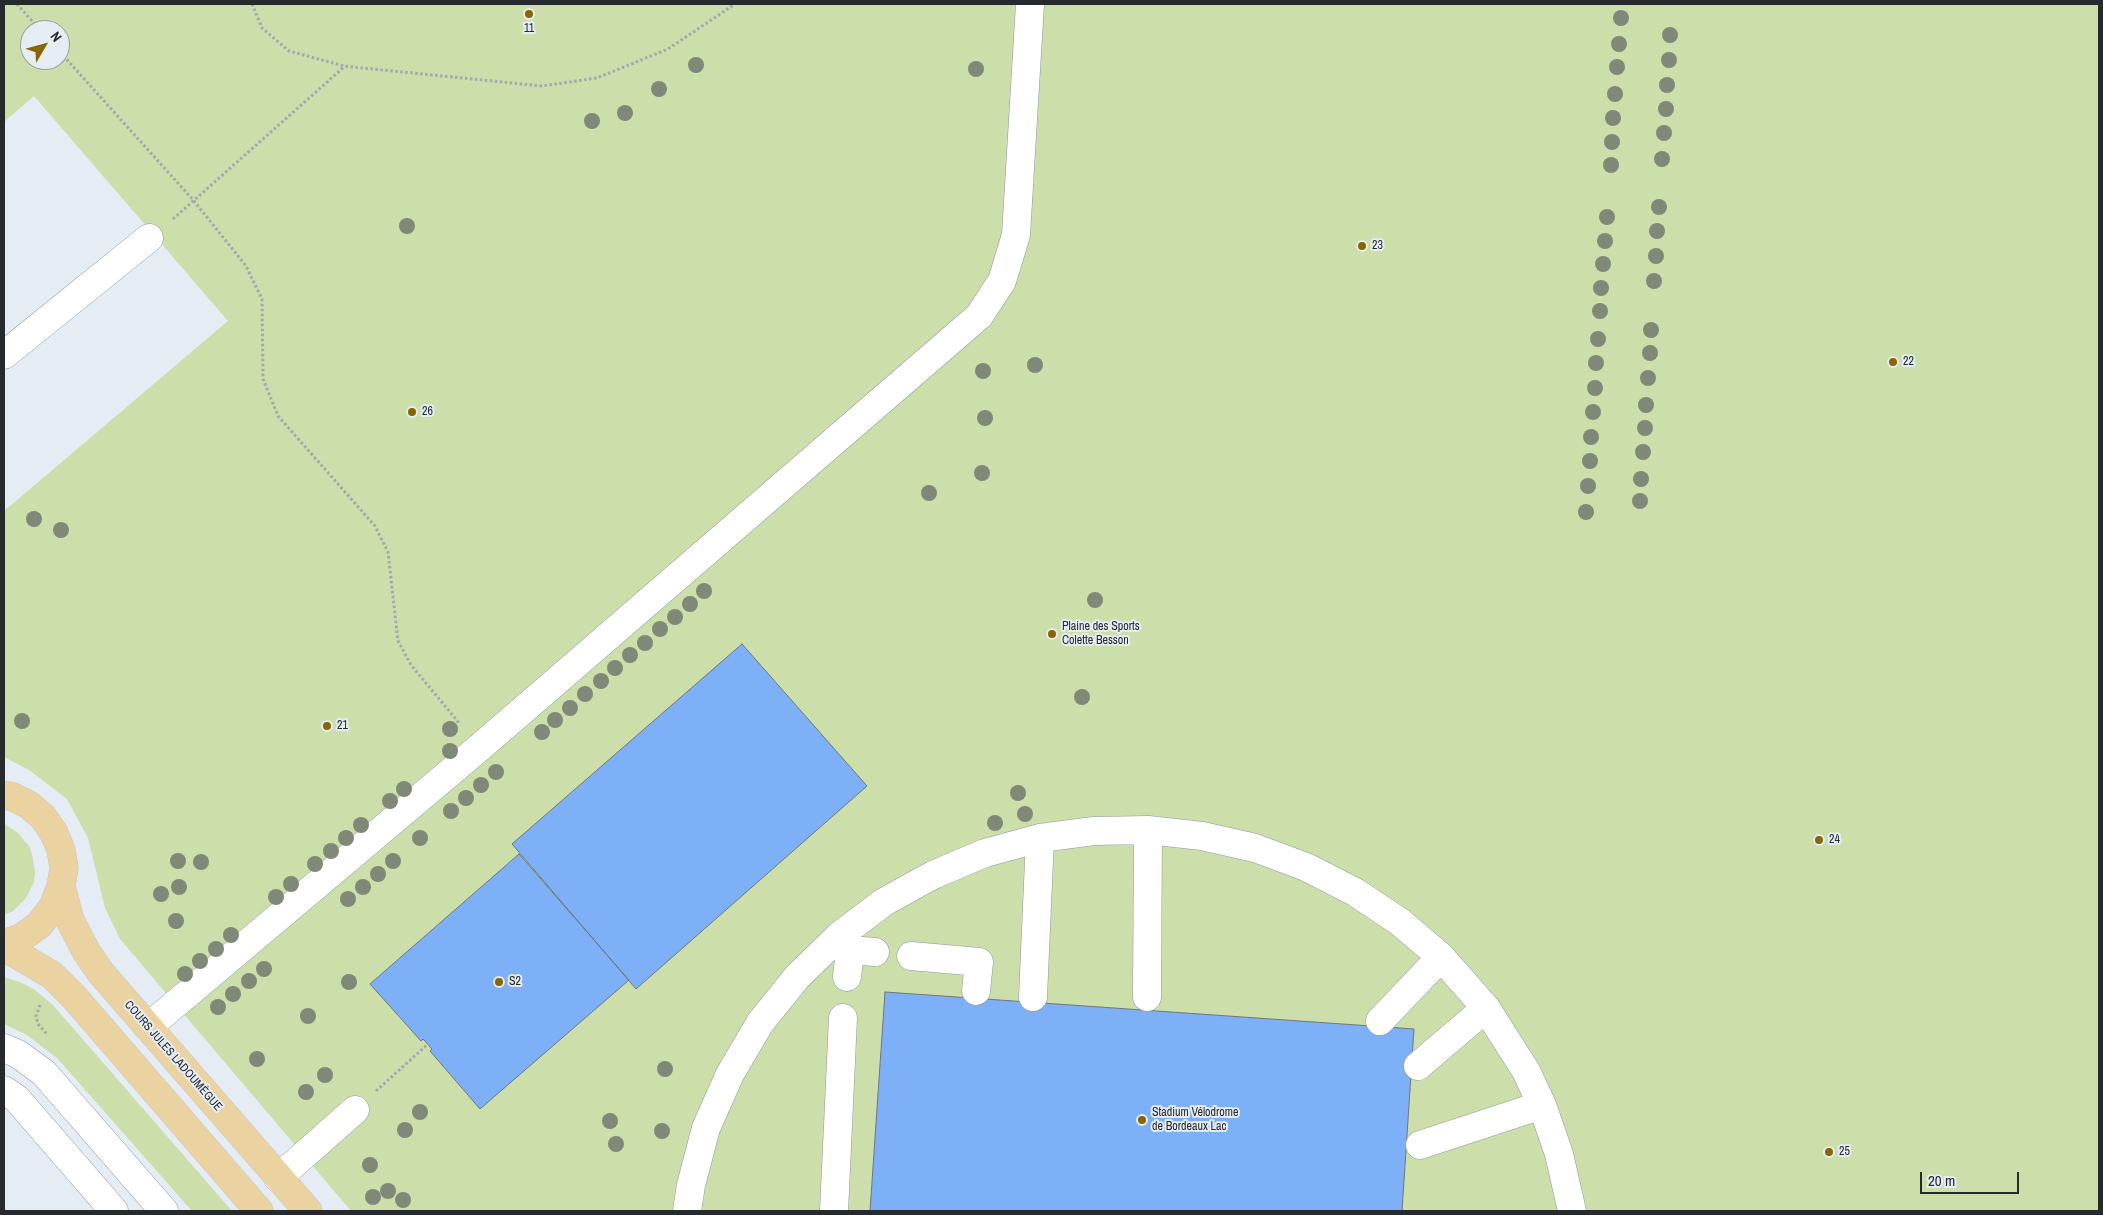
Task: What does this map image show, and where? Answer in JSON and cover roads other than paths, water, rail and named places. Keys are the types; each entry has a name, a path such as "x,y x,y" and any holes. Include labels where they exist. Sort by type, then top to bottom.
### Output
{"main road":[{"path":"4,794 13,796 29,805 43,817 54,833 61,850 64,868 61,886 53,908 40,925 21,938 4,945"},
{"name":"COURS JULES LADOUMÈGUE","path":"61,886 70,920 100,973 308,1211"},
{"path":"4,945 52,975 74,997 259,1211"}],"street":[{"path":"148,1027 479,748 979,316 1002,281 1016,235 1030,4"},
{"path":"4,355 149,238"},
{"path":"1147,997 1148,830"},
{"path":"847,977 855,946 884,902 933,875 985,853 1040,838 1094,831 1148,830 1211,838 1255,848 1306,867 1362,897 1400,922 1441,958 1486,1008 1526,1071 1542,1105 1560,1154 1572,1211"},
{"path":"1033,997 1040,838"},
{"path":"687,1211 691,1185 706,1128 730,1074 760,1023 797,977 855,946"},
{"path":"911,956 979,962 976,991"},
{"path":"1380,1021 1441,958"},
{"path":"1418,1066 1486,1008"},
{"path":"834,1211 843,1018"},
{"path":"4,1048 18,1054 44,1073 164,1211"},
{"path":"4,1090 17,1099 114,1211"},
{"path":"1420,1146 1542,1105"},
{"path":"278,1178 355,1110"}],"place":[{"name":"11","path":"529,14"},
{"name":"23","path":"1362,246"},
{"name":"22","path":"1893,362"},
{"name":"26","path":"412,412"},
{"name":"Plaine des Sports Colette Besson","path":"1052,634"},
{"name":"21","path":"327,726"},
{"name":"24","path":"1819,840"},
{"name":"S2","path":"499,982"},
{"name":"Stadium Vélodrome de Bordeaux Lac","path":"1142,1120"},
{"name":"25","path":"1829,1152"}]}
